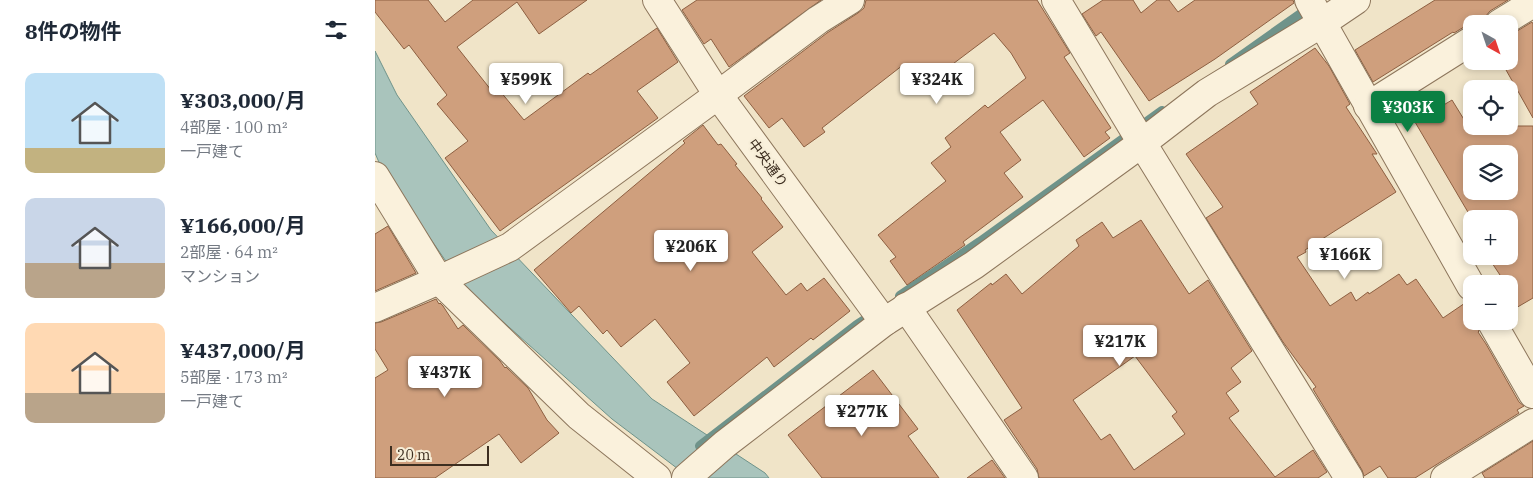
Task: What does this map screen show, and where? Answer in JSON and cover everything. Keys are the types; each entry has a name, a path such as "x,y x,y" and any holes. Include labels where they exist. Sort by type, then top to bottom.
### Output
{"street":[{"name":"中央通り","path":"657,0 718,95 884,322"},
{"path":"375,308 510,247 818,20 850,0"},
{"path":"1056,0 1349,478"},
{"path":"686,478 725,444 884,322 906,306 974,266 1142,143 1315,11 1356,0"},
{"path":"1513,15 1532,3"},
{"path":"1315,11 1465,275"},
{"path":"1368,106 1463,46"},
{"path":"375,176 439,280 579,416 657,478"},
{"path":"906,306 1024,478"},
{"path":"1496,330 1533,394"},
{"path":"1445,478 1533,423"}],"water":[{"path":"375,51 397,95 491,230 652,399 765,473 769,478 690,478 612,419 463,286 381,167 375,153"}],"building":[{"path":"375,0 428,0 445,22 473,0 587,0 539,34 517,2 457,47 495,95 500,91 524,120 588,73 590,75 657,28 678,62 637,91 658,118 500,231 445,158 468,141 437,104 447,95 409,45 404,49 375,12"},
{"path":"697,0 821,0 729,67 711,39 704,44 682,10"},
{"path":"866,0 1037,0 1070,53 1064,57 1111,128 1105,132 1110,138 1084,157 1043,100 1000,132 1021,160 1004,173 1023,197 963,242 965,245 907,285 890,261 896,257 878,235 946,181 931,163 951,147 945,138 985,105 988,108 1026,78 1011,53 994,33 921,88 903,65 822,128 825,132 804,147 782,118 769,128 744,96 827,33 858,13 864,8"},
{"path":"1103,0 1133,0 1141,13 1157,0 1169,0 1178,12 1195,0 1293,0 1294,3 1215,59 1149,101 1101,32 1096,36 1082,14"},
{"path":"1435,0 1508,0 1487,15 1463,15 1463,28 1373,82 1355,50"},
{"path":"1532,22 1533,118 1518,91 1518,80 1512,80 1506,70 1518,70 1518,31"},
{"path":"1315,48 1329,66 1350,104 1346,107 1377,154 1372,154 1396,192 1297,257 1330,306 1351,292 1356,301 1399,274 1407,285 1416,279 1443,318 1463,304 1463,330 1479,330 1478,332 1519,402 1524,406 1517,410 1519,413 1415,478 1388,478 1380,466 1364,476 1313,389 1316,387 1283,342 1206,218 1223,207 1186,154 1258,104 1250,92"},
{"path":"1452,100 1463,118 1463,135 1518,135 1518,126 1533,126 1533,298 1518,307 1518,275 1500,275 1493,265 1518,265 1518,210 1467,210 1415,122"},
{"path":"703,125 718,145 721,144 737,164 735,165 783,227 752,252 786,295 801,283 807,291 824,278 850,311 774,367 767,357 694,416 667,382 690,363 655,319 621,347 607,330 603,334 579,306 571,313 534,270 685,143 683,141"},
{"path":"1141,220 1189,294 1208,280 1252,351 1231,368 1241,382 1226,393 1239,411 1229,418 1275,477 1313,450 1327,472 1318,478 1039,478 1037,469 1004,420 1022,408 957,310 991,283 992,285 1006,274 1022,294 1079,246 1076,240 1102,222 1113,238","holes":["1135,356 1177,412 1172,416 1185,434 1134,470 1110,434 1101,440 1073,400"]},
{"path":"388,226 416,273 375,291 375,234"},
{"path":"436,299 443,306 458,329 463,325 505,368 528,388 547,420 559,433 521,463 499,434 435,478 375,478 375,378 388,370 375,349 375,323"},
{"path":"873,370 918,429 908,436 939,478 822,478 788,435"},
{"path":"1533,441 1533,478 1485,478 1482,473"},
{"path":"992,460 1005,478 967,478"}],"waterway":[{"path":"1230,64 1312,6"},
{"path":"900,296 980,242 1162,111"},
{"path":"700,446 857,325 874,314"}]}
